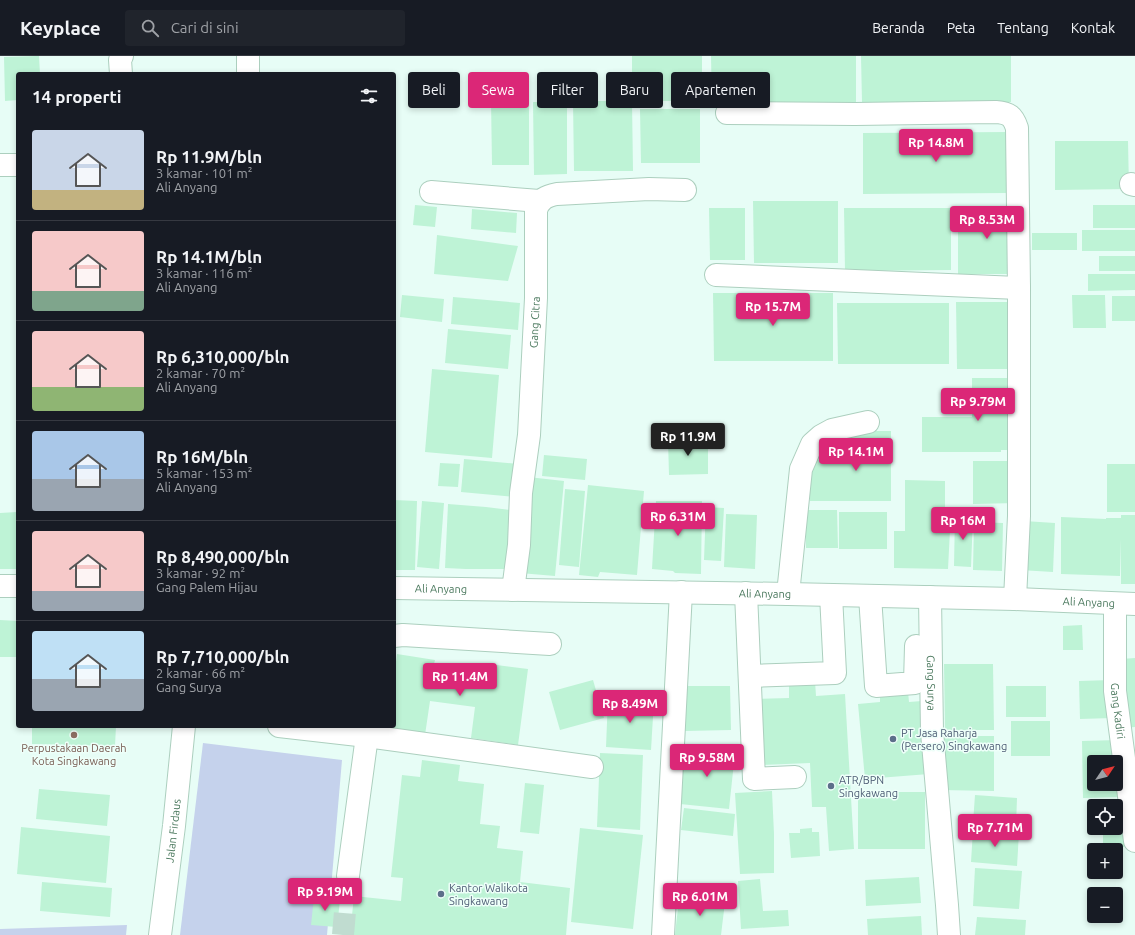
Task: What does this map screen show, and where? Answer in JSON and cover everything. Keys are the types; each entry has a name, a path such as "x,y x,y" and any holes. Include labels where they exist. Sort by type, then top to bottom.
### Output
{"street":[{"path":"121,72 120,60 122,56"},
{"path":"248,56 248,72"},
{"path":"727,113 855,114 996,112 1006,113 1015,119 1018,128 1019,288 1019,516 1015,599"},
{"path":"0,165 16,165"},
{"path":"432,192 539,201 548,196 572,193 649,189 685,190"},
{"name":"Gang Citra","path":"513,590 519,545 521,493 529,435 536,298 536,210 539,201"},
{"path":"716,275 1019,288"},
{"path":"788,594 801,469 812,444 821,436 832,430 868,422"},
{"path":"0,586 16,586"},
{"name":"Ali Anyang","path":"396,588 870,596 923,595 1125,604"},
{"path":"663,935 681,592"},
{"path":"746,593 754,779 795,777"},
{"path":"750,676 835,673 832,595"},
{"path":"870,596 876,686 915,683 923,595"},
{"name":"Gang Surya","path":"923,595 932,732 949,935"},
{"name":"Gang Kadiri","path":"1125,604 1115,691 1135,841"},
{"path":"396,636 550,644"},
{"name":"Jalan Firdaus","path":"160,935 174,826 177,728"},
{"path":"314,728 367,731 592,767"},
{"path":"348,876 367,731"}],"shaded area":[{"path":"203,743 342,760 327,935 180,935"},
{"path":"127,925 126,935 0,935 0,929"}],"building":[{"path":"39,56 40,72 16,72 16,100 5,101 4,57"},
{"path":"632,56 702,56 702,72 671,72 671,101 663,101 663,72 632,72"},
{"path":"711,56 856,56 856,106 770,107 770,72 711,72"},
{"path":"861,56 1011,56 1011,102 862,102"},
{"path":"598,101 606,101 606,108 632,108 633,171 574,171 573,108 598,108"},
{"path":"533,102 537,102 537,108 567,108 567,174 534,175"},
{"path":"491,108 529,108 529,165 492,165"},
{"path":"640,109 700,109 700,163 641,163"},
{"path":"1008,132 1009,193 863,194 863,133"},
{"path":"1055,141 1128,141 1129,189 1055,190"},
{"path":"753,201 838,201 838,263 754,263"},
{"path":"415,205 437,207 435,227 413,225"},
{"path":"1093,205 1135,205 1135,228 1093,228"},
{"path":"958,206 1015,206 1016,274 958,274"},
{"path":"709,208 745,208 745,260 710,260"},
{"path":"844,208 951,208 951,270 845,271"},
{"path":"472,209 517,213 516,233 471,229"},
{"path":"1082,230 1135,230 1135,251 1082,251"},
{"path":"1032,233 1077,233 1077,250 1032,250"},
{"path":"437,235 518,246 508,281 434,274"},
{"path":"1099,256 1135,256 1135,271 1099,271"},
{"path":"1088,274 1135,274 1135,290 1088,291"},
{"path":"713,293 833,293 833,361 714,361"},
{"path":"402,295 444,299 442,322 400,317"},
{"path":"1072,295 1105,295 1106,328 1073,328"},
{"path":"1112,296 1135,296 1135,321 1112,321"},
{"path":"453,297 520,303 518,330 451,324"},
{"path":"956,302 1015,302 1015,369 957,369"},
{"path":"837,303 949,303 949,364 838,364"},
{"path":"448,329 511,335 508,369 445,363"},
{"path":"432,369 499,375 492,458 425,452"},
{"path":"972,378 1017,378 1017,450 1001,450 1001,452 922,452 922,417 972,417"},
{"path":"852,431 891,431 891,501 810,501 809,460 852,460"},
{"path":"708,439 708,474 669,475 668,440"},
{"path":"544,455 587,459 585,480 542,476"},
{"path":"464,459 519,464 517,497 461,492"},
{"path":"973,461 1017,461 1017,503 973,504"},
{"path":"440,463 460,464 458,487 438,486"},
{"path":"1107,464 1135,464 1135,512 1107,512"},
{"path":"528,477 564,481 555,576 520,573"},
{"path":"905,480 945,481 945,523 950,530 948,569 894,568 894,531 905,531"},
{"path":"588,485 644,491 637,575 600,572 598,577 579,575"},
{"path":"565,489 585,491 579,567 559,565"},
{"path":"396,500 417,501 415,570 396,570"},
{"path":"422,501 444,503 439,569 417,567"},
{"path":"656,501 702,501 701,574 675,573 673,571 652,569"},
{"path":"448,504 511,510 509,569 445,568"},
{"path":"706,507 724,508 721,561 704,560"},
{"path":"806,510 837,510 838,548 806,548"},
{"path":"16,512 16,569 0,569 0,513"},
{"path":"839,512 887,512 887,549 839,549"},
{"path":"726,514 757,515 755,569 724,567"},
{"path":"955,515 973,516 971,567 954,566"},
{"path":"1121,515 1135,515 1135,584 1121,584 1121,539 1120,576 1061,574 1061,517 1106,519 1121,518"},
{"path":"1024,521 1055,523 1053,572 1020,570"},
{"path":"974,522 1003,523 1002,571 973,570"},
{"path":"0,620 16,621 16,657 0,657"},
{"path":"1082,625 1083,650 1063,650 1063,626"},
{"path":"397,654 435,660 434,664 480,670 481,663 528,669 518,745 471,738 475,707 430,701 425,735 387,730 388,728 396,728"},
{"path":"1135,658 1135,727 1124,728 1121,659"},
{"path":"944,664 993,664 994,730 945,730"},
{"path":"593,680 604,718 560,730 549,692"},
{"path":"1111,680 1112,718 1080,719 1079,681"},
{"name":"ATR/BPN Singkawang","path":"815,681 816,696 845,694 854,849 829,851 826,807 812,807 810,763 759,765 755,699 789,698 789,683"},
{"path":"684,686 730,686 731,730 685,731"},
{"path":"1006,686 1046,686 1046,717 1006,717"},
{"name":"PT Jasa Raharja (Persero) Singkawang","path":"908,692 909,702 922,701 929,774 865,779 858,704 880,702 880,694"},
{"path":"608,698 654,700 651,750 606,747"},
{"path":"1011,721 1050,721 1050,756 1011,756"},
{"name":"Perpustakaan Daerah Kota Singkawang","path":"32,728 116,728 115,746 32,744"},
{"path":"942,736 994,736 994,791 941,790"},
{"path":"1118,740 1118,755 1087,755 1087,791 1119,791 1119,797 1083,798 1082,741"},
{"path":"685,748 735,753 729,809 680,804"},
{"path":"600,753 643,755 640,830 597,827"},
{"path":"422,760 460,765 458,781 484,784 480,824 500,826 497,848 523,851 520,882 570,888 566,935 350,935 354,896 401,901 403,878 391,877 402,775 420,777"},
{"path":"525,783 544,785 539,834 520,832"},
{"path":"39,789 110,795 107,826 36,819"},
{"path":"772,791 774,873 740,874 735,793"},
{"path":"858,792 925,792 925,849 858,849"},
{"path":"975,795 1017,798 1016,826 973,823"},
{"path":"1123,799 1124,847 1123,843 1103,843 1103,835 1123,835"},
{"path":"684,808 735,814 733,836 681,830"},
{"path":"21,827 110,836 106,883 17,874"},
{"path":"580,828 643,835 633,929 571,922"},
{"path":"812,828 812,832 819,832 820,856 791,858 789,833 800,833 800,829"},
{"path":"973,830 1019,833 1017,866 971,862"},
{"path":"975,868 1022,871 1019,909 973,906"},
{"path":"919,877 921,903 866,906 865,880"},
{"path":"760,879 763,911 788,910 789,926 741,929 738,881"},
{"path":"42,882 112,888 110,917 40,911"},
{"path":"314,897 340,900 337,927 311,925"},
{"path":"679,898 725,902 721,935 675,935"},
{"path":"921,916 922,935 868,935 867,919"},
{"path":"977,917 1026,920 1025,935 975,935"}],"tunnel":[{"path":"343,935 348,876"}],"place":[{"name":"Perpustakaan Daerah Kota Singkawang","path":"74,735"},
{"name":"PT Jasa Raharja (Persero) Singkawang","path":"893,739"},
{"name":"ATR/BPN Singkawang","path":"831,786"},
{"name":"Kantor Walikota Singkawang","path":"441,894"}]}
